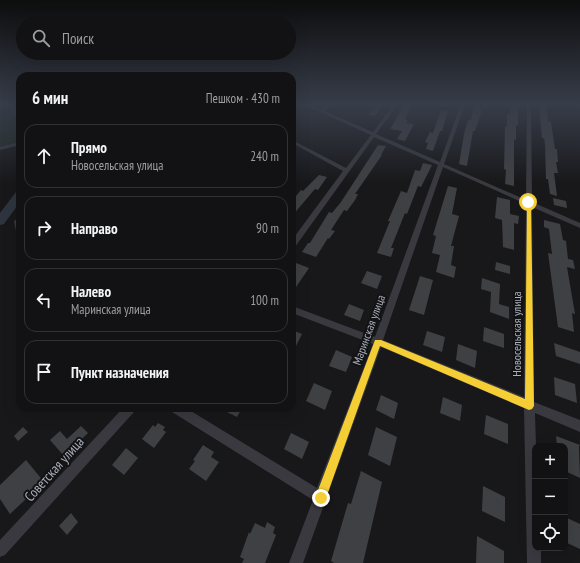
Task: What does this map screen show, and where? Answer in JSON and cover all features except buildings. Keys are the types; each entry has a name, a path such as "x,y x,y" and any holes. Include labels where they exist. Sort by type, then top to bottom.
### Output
{"street":[{"path":"365,130 580,226"},
{"path":"296,240 376,130"},
{"name":"Маринская улица","path":"296,563 378,342 453,130"},
{"name":"Новосельская улица","path":"529,130 529,406 534,563"},
{"path":"296,143 347,171"},
{"path":"0,149 16,144"},
{"path":"296,311 378,342 580,426"},
{"name":"Советская улица","path":"0,550 126,412"},
{"path":"182,412 321,498"}],"shaded area":[{"path":"0,130 16,130 16,144 0,148"}],"waterway":[{"path":"0,221 16,199"}],"route":[{"path":"321,498 378,342 529,406 528,202"}]}
